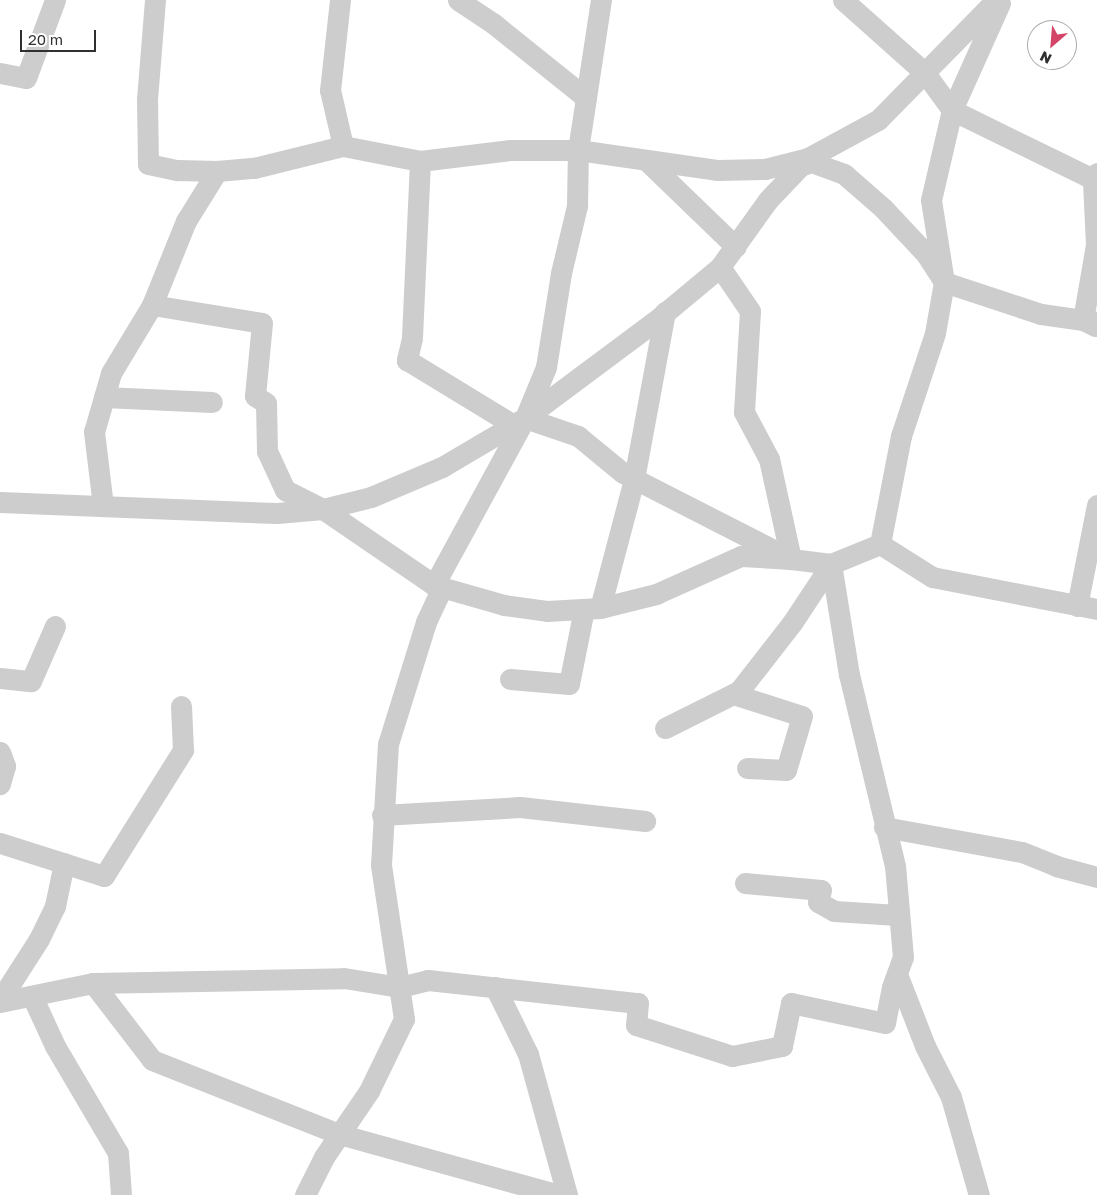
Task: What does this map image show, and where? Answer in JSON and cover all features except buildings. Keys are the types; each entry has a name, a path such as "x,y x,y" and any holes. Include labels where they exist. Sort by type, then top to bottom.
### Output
{"street":[{"path":"0,73 26,78 55,0"},
{"path":"156,0 146,100 148,164 216,171 254,168 343,146 420,161 511,150 578,150 648,162 716,170 765,169 811,162 844,174 883,208 926,254 944,282 1041,314 1092,323 1096,245 1096,179 952,110 925,73 843,0"},
{"path":"340,0 330,90 343,146"},
{"path":"458,0 494,24 586,98"},
{"path":"305,1195 339,1134 369,1091 404,1019 381,865 382,816 388,744 438,586 546,367 561,273 577,206 578,150 601,0"},
{"path":"0,502 277,513 323,509 370,497 442,467 518,421 665,312 720,267 768,200 805,162 878,120 996,0"},
{"path":"880,544 901,436 935,333 944,282 931,200 952,110 1001,0"},
{"path":"420,161 413,318 407,360 518,421 578,436 634,478 791,559"},
{"path":"648,162 736,247"},
{"path":"103,506 94,432 111,372 152,305 186,222 216,171"},
{"path":"720,267 750,311 744,412 769,459 791,559"},
{"path":"152,305 262,323 255,396 266,403 267,451 286,490 323,509 438,586 504,605 547,611 592,609 656,594 740,556 831,564 880,544"},
{"path":"510,679 569,684 634,478 665,312"},
{"path":"104,397 212,402"},
{"path":"880,544 932,577 1087,607 1097,505"},
{"path":"665,728 739,691 792,623 831,564"},
{"path":"0,1001 93,983 344,978 400,987 428,980 638,1003 636,1025 732,1056 782,1046 791,1003 885,1023 903,957 895,866 884,828 849,675 831,564"},
{"path":"0,678 31,681 55,626"},
{"path":"733,694 802,716 786,770 747,768"},
{"path":"0,843 104,876 183,750 181,706"},
{"path":"0,752 5,766 0,784"},
{"path":"382,816 520,807 645,821"},
{"path":"884,828 1022,852 1056,866 1097,877"},
{"path":"0,1001 39,939 55,906 64,864"},
{"path":"745,883 821,890 818,902 834,911 898,914"},
{"path":"897,974 926,1046 951,1097 979,1195"},
{"path":"93,983 152,1060 339,1134 559,1195"},
{"path":"495,987 528,1054 567,1195"},
{"path":"32,996 54,1046 118,1153 121,1195"}]}
